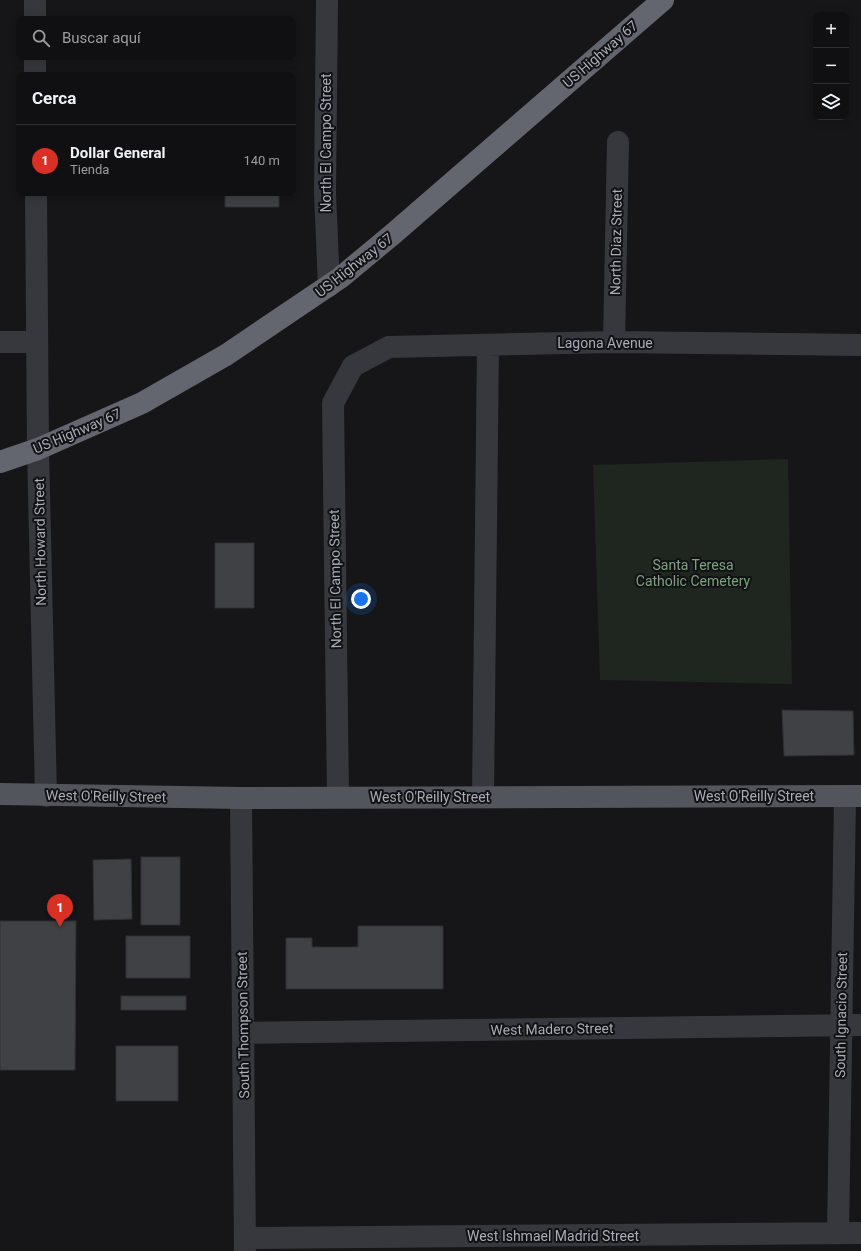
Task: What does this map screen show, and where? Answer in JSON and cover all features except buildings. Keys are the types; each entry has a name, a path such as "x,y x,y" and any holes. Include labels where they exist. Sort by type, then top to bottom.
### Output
{"highway":[{"name":"US Highway 67","path":"0,462 38,449 142,402 226,356 329,286 393,234 663,0"}],"main road":[{"name":"West O'Reilly Street","path":"0,794 46,796 241,798 853,796"}],"street":[{"path":"34,0 35,16"},
{"name":"North El Campo Street","path":"327,0 325,193 329,286"},
{"path":"35,60 35,72"},
{"name":"North Diaz Street","path":"614,342 618,142"},
{"name":"North Howard Street","path":"36,196 38,449 46,796"},
{"path":"0,342 37,342"},
{"name":"Lagona Avenue","path":"353,366 389,347 614,342 861,345"},
{"path":"483,797 488,345"},
{"name":"North El Campo Street","path":"338,797 333,403 353,366"},
{"name":"South Ignacio Street","path":"838,1233 851,1025 853,796"},
{"name":"South Thompson Street","path":"241,798 245,1245"},
{"name":"West Madero Street","path":"243,1033 851,1025"},
{"name":"West Ishmael Madrid Street","path":"245,1245 861,1233"}],"green space":[{"name":"Santa Teresa Catholic Cemetery","path":"788,459 792,684 600,680 593,465"}],"place":[{"name":"Dollar General","path":"60,927"}]}
